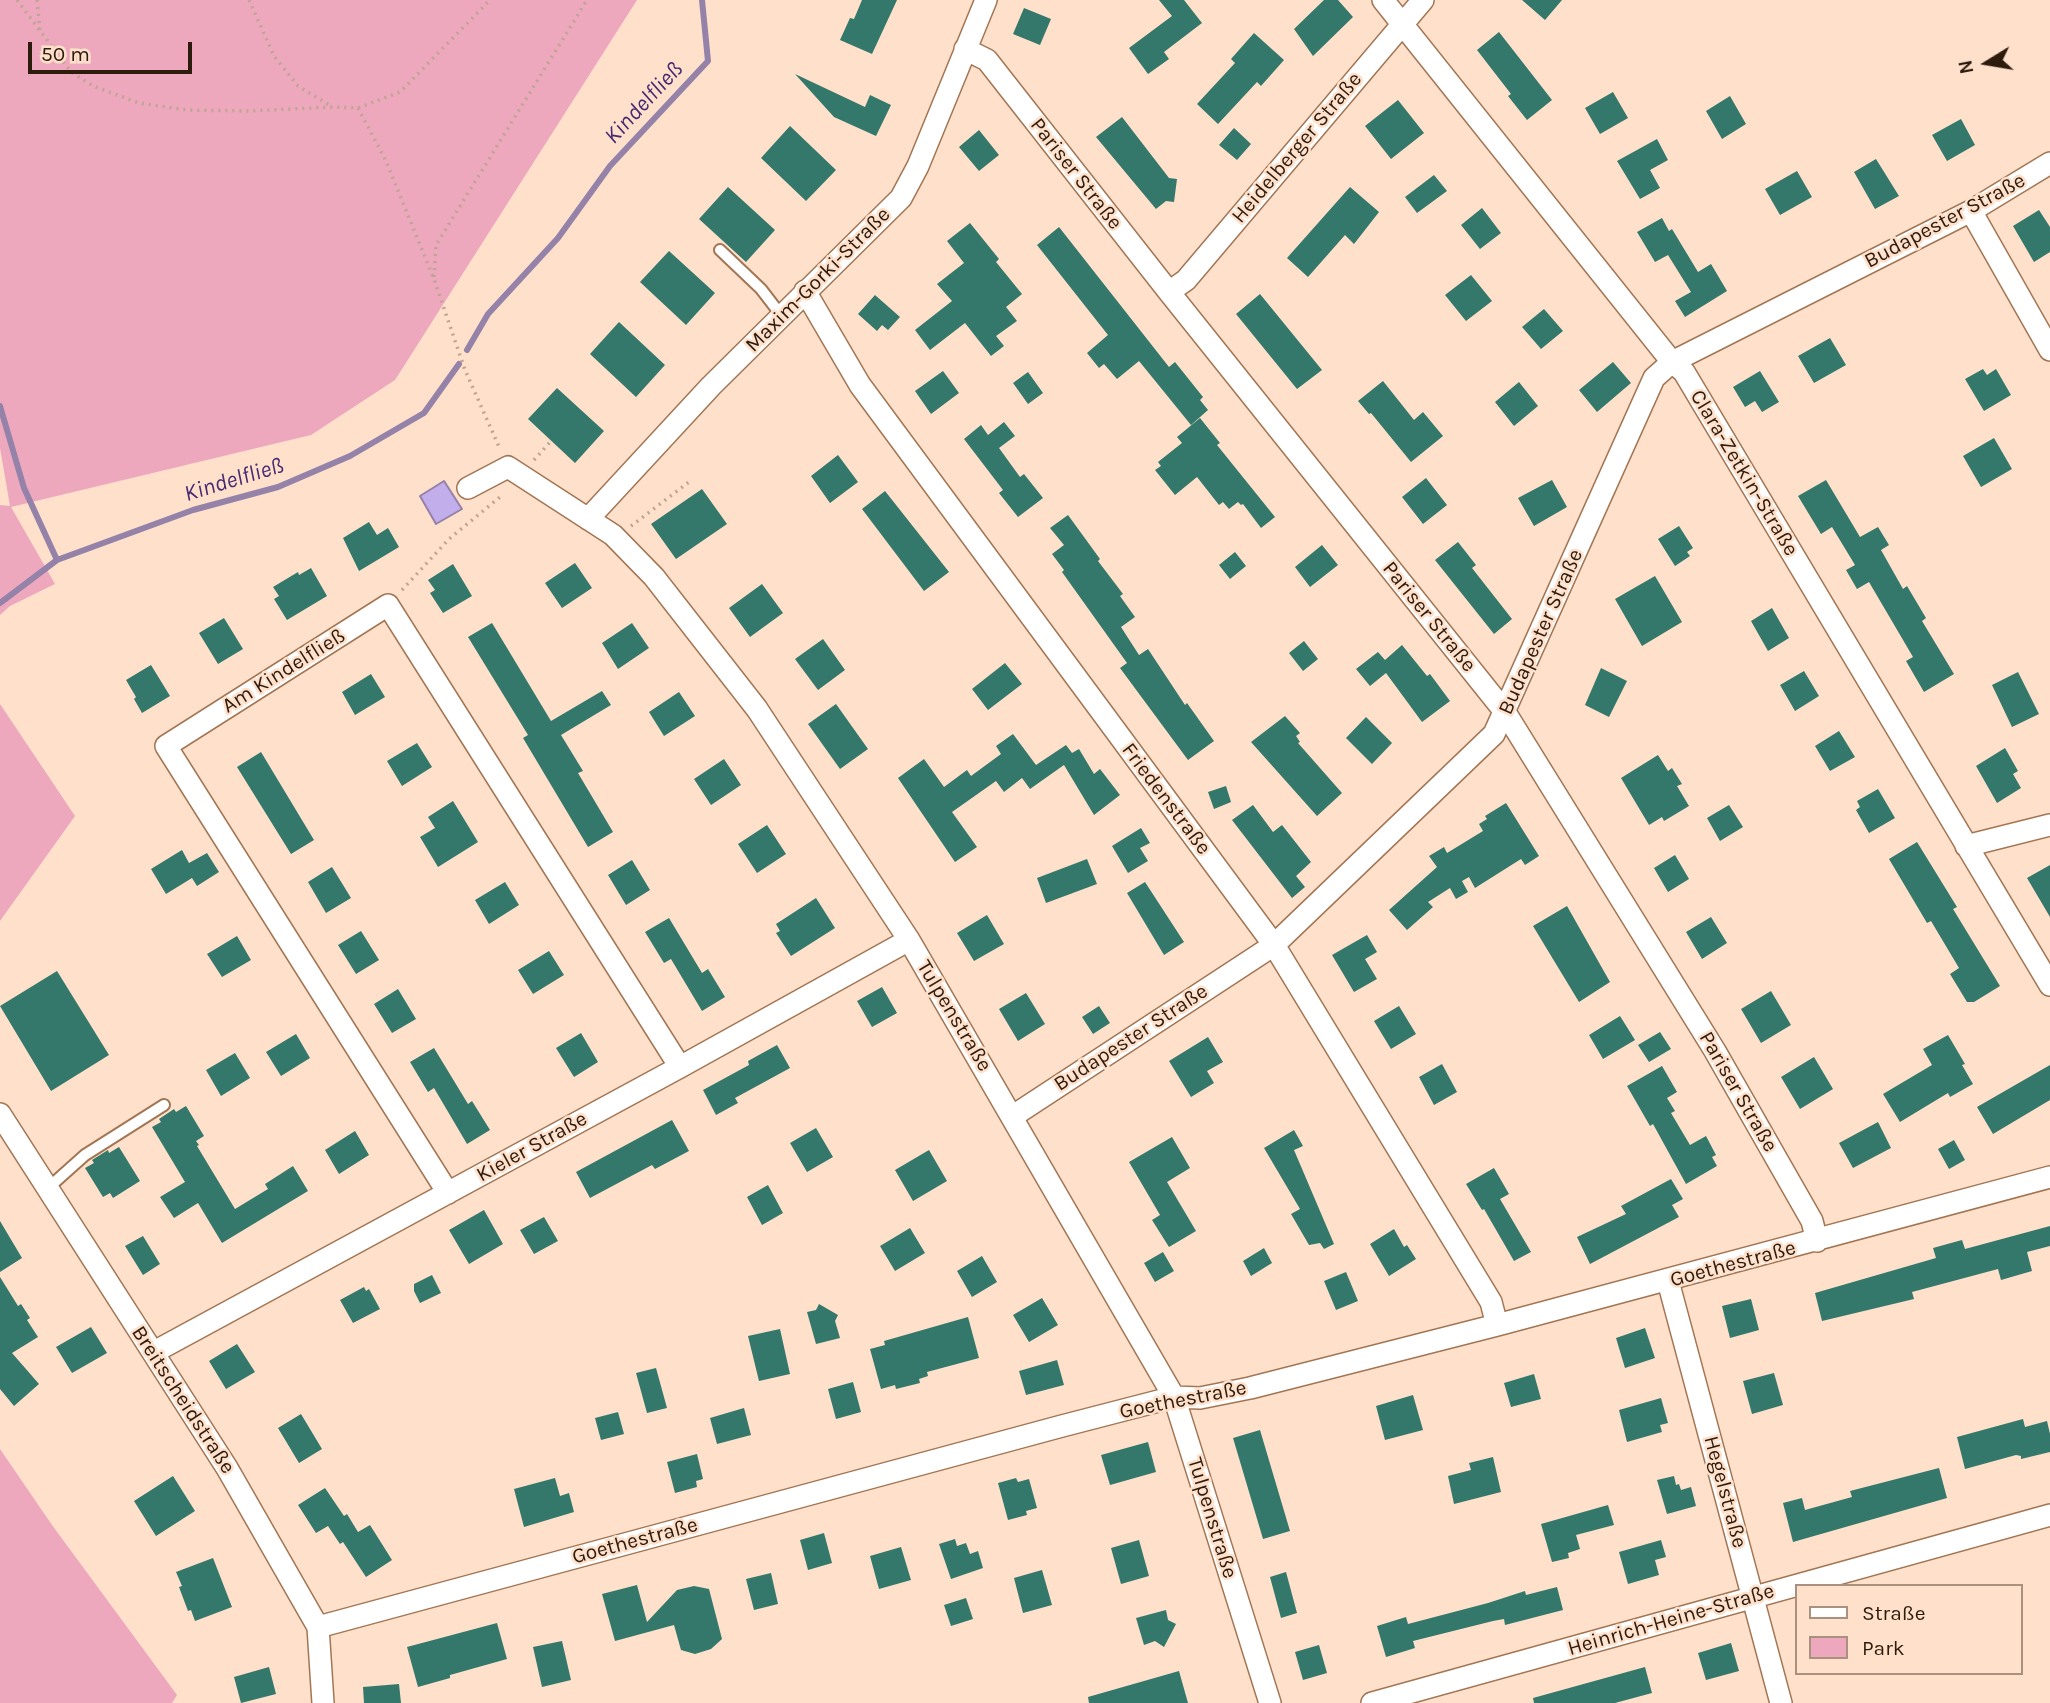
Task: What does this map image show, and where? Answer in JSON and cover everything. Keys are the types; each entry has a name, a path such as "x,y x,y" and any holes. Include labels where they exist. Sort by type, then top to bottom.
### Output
{"street":[{"name":"Maxim-Gorki-Straße","path":"588,519 781,315 901,198 918,166 986,0"},
{"name":"Clara-Zetkin-Straße","path":"1383,0 1672,362 1685,372 2050,985"},
{"name":"Heidelberger Straße","path":"1169,292 1186,279 1423,0"},
{"name":"Pariser Straße","path":"965,49 987,60 1505,712 1715,1051 1812,1221 1817,1241"},
{"name":"Budapester Straße","path":"1013,1116 1274,945 1494,734 1654,378 1672,362 1971,211 2050,163"},
{"path":"1971,211 2050,350"},
{"name":"Friedenstraße","path":"805,291 860,385 1274,945 1491,1302 1497,1325"},
{"path":"467,488 516,472"},
{"name":"Tulpenstraße","path":"516,472 616,538 654,577 757,709 909,940 1174,1397 1270,1703"},
{"path":"388,605 680,1067"},
{"name":"Am Kindelfließ","path":"388,605 166,746 448,1193"},
{"path":"1966,846 2050,825"},
{"name":"Kieler Straße","path":"153,1352 909,940"},
{"name":"Breitscheidstraße","path":"0,1114 227,1468 318,1627 323,1703"},
{"name":"Goethestraße","path":"318,1627 1174,1397 1200,1398 1250,1388 1668,1281 2050,1177"},
{"name":"Hegelstraße","path":"1668,1281 1781,1703"},
{"name":"Heinrich-Heine-Straße","path":"1801,1584 2050,1515"},
{"name":"Heinrich-Heine-Straße","path":"1372,1703 1794,1586"}],"lane":[{"path":"720,250 761,289 781,315"},
{"path":"47,1189 85,1155 164,1105"}],"path":[{"path":"16,0 71,72 93,86 139,103 187,110 249,111 358,108 400,92 490,0"},
{"path":"37,0 40,33"},
{"path":"250,0 274,56 298,86 333,107"},
{"path":"434,279 436,245 587,0"},
{"path":"358,108 386,161 434,279 465,370 516,472 388,605"},
{"path":"547,446 551,441"},
{"path":"616,538 689,482"}],"green space":[{"path":"0,0 637,0 395,380 311,435 11,507 55,584 10,606 0,615 0,505 10,506 0,448"},
{"path":"0,704 75,816 0,921"},
{"path":"0,1449 52,1525 177,1695 172,1703 0,1703"}],"shaded area":[{"path":"444,481 462,509 436,524 420,496"}],"building":[{"path":"862,0 897,0 872,54 840,40 850,18 854,19"},
{"path":"1159,0 1184,0 1202,23 1164,52 1169,59 1148,74 1129,48 1172,16"},
{"path":"1324,0 1338,0 1353,17 1313,56 1294,29"},
{"path":"1522,0 1562,0 1545,20"},
{"path":"1024,8 1051,19 1040,45 1013,34"},
{"path":"1499,32 1552,100 1527,120 1477,50"},
{"path":"1254,33 1284,60 1261,86 1257,82 1218,124 1197,104 1235,63 1231,59"},
{"path":"795,74 865,107 870,95 891,105 876,136 834,117"},
{"path":"1613,92 1628,118 1600,134 1585,108"},
{"path":"1730,96 1746,124 1722,139 1706,111"},
{"path":"1398,100 1424,133 1391,159 1365,126"},
{"path":"1122,117 1169,178 1177,179 1174,202 1166,201 1156,209 1096,137"},
{"path":"1961,119 1975,145 1947,161 1932,135"},
{"path":"790,126 836,170 806,201 761,158"},
{"path":"1234,128 1251,144 1237,160 1219,145"},
{"path":"979,130 999,155 979,171 959,147"},
{"path":"1657,139 1668,160 1650,170 1660,188 1640,199 1617,161"},
{"path":"1876,159 1899,196 1875,209 1854,172"},
{"path":"1797,171 1812,197 1780,215 1765,189"},
{"path":"1434,175 1447,191 1417,213 1405,197"},
{"path":"728,187 775,230 746,262 699,219"},
{"path":"1350,187 1379,212 1354,244 1345,235 1308,277 1287,258"},
{"path":"1482,208 1501,233 1480,249 1461,225"},
{"path":"2039,210 2050,227 2050,252 2034,262 2013,226"},
{"path":"1662,218 1669,231 1672,229 1698,272 1711,264 1727,291 1685,317 1675,301 1691,292 1668,255 1655,262 1637,232"},
{"path":"970,223 999,259 996,262 1022,294 1006,307 1017,321 996,336 1004,346 991,356 965,323 930,350 915,330 952,301 937,284 964,263 947,241"},
{"path":"1059,227 1169,367 1175,362 1203,397 1200,400 1208,410 1191,425 1139,361 1117,379 1104,364 1099,368 1087,353 1108,335 1037,245"},
{"path":"669,251 715,293 686,325 640,282"},
{"path":"1471,275 1492,301 1466,321 1445,295"},
{"path":"1260,294 1322,370 1297,389 1236,314"},
{"path":"875,295 900,317 888,330 882,325 877,331 858,314"},
{"path":"1544,309 1563,331 1541,349 1522,327"},
{"path":"619,322 665,365 636,397 590,354"},
{"path":"1830,338 1846,365 1814,383 1798,356"},
{"path":"1613,362 1631,383 1597,412 1579,390"},
{"path":"1983,369 1987,375 1996,369 2011,395 1984,411 1965,379"},
{"path":"943,371 959,393 931,414 915,391"},
{"path":"1760,371 1779,402 1762,412 1755,401 1745,407 1733,387"},
{"path":"1028,372 1043,393 1028,404 1013,383"},
{"path":"1383,381 1414,420 1423,412 1443,436 1411,462 1358,401"},
{"path":"1519,382 1538,406 1514,426 1495,402"},
{"path":"557,388 604,431 575,463 528,419"},
{"path":"1200,418 1220,443 1217,445 1275,517 1261,528 1243,504 1238,502 1229,509 1223,502 1219,505 1197,477 1175,495 1155,470 1161,466 1158,462 1182,443 1177,437"},
{"path":"1004,422 1015,436 999,448 1020,477 1024,474 1043,498 1018,517 999,493 1003,490 964,439 981,425 988,435"},
{"path":"1994,438 2012,469 1981,487 1963,456"},
{"path":"838,455 858,482 830,503 811,476"},
{"path":"1426,478 1447,505 1423,524 1402,497"},
{"path":"1552,480 1567,507 1534,526 1518,498"},
{"path":"1826,480 1860,537 1878,527 1889,545 1881,550 1903,589 1907,586 1926,618 1922,621 1954,674 1924,692 1906,661 1913,657 1869,582 1857,589 1846,570 1855,565 1832,527 1821,534 1798,496"},
{"path":"702,489 727,524 676,559 651,524"},
{"path":"885,491 949,572 924,591 862,509"},
{"path":"1068,515 1123,594 1120,596 1135,617 1121,627 1139,655 1148,649 1185,705 1187,703 1214,741 1188,760 1120,668 1127,663 1052,554 1064,545 1050,528"},
{"path":"369,522 377,535 388,528 399,547 359,571 343,538"},
{"path":"1679,526 1693,548 1687,552 1690,556 1675,566 1658,539"},
{"path":"1458,542 1476,565 1472,568 1512,619 1494,634 1435,560"},
{"path":"1322,545 1338,565 1310,587 1295,567"},
{"path":"1235,552 1246,566 1230,579 1219,565"},
{"path":"575,563 592,588 562,608 545,583"},
{"path":"453,564 472,596 443,613 430,593 435,590 428,580"},
{"path":"311,568 327,596 287,620 274,599 279,596 273,587 298,572 299,575"},
{"path":"1655,576 1682,622 1642,646 1615,599"},
{"path":"762,584 783,613 750,637 729,608"},
{"path":"1772,608 1789,638 1768,651 1751,621"},
{"path":"224,618 243,649 218,664 199,633"},
{"path":"492,623 551,721 602,691 611,705 561,735 583,771 578,773 613,832 588,847 523,738 528,735 468,637"},
{"path":"632,623 649,648 618,669 602,643"},
{"path":"823,639 845,670 818,690 795,659"},
{"path":"1304,641 1318,659 1303,671 1289,653"},
{"path":"1402,645 1427,676 1430,674 1450,701 1422,722 1386,673 1370,686 1356,669 1378,652 1385,660"},
{"path":"1005,663 1022,684 988,710 972,689"},
{"path":"151,665 170,696 142,713 126,680"},
{"path":"1601,668 1627,681 1609,717 1585,705"},
{"path":"1804,671 1819,696 1795,711 1780,685"},
{"path":"2018,672 2039,714 2012,727 1992,685"},
{"path":"371,674 385,697 355,715 342,692"},
{"path":"679,692 695,716 664,736 649,712"},
{"path":"836,704 868,749 840,769 808,724"},
{"path":"1285,716 1300,733 1296,736 1300,742 1298,743 1342,793 1317,816 1251,742"},
{"path":"1366,717 1392,743 1372,764 1346,738"},
{"path":"1839,731 1855,757 1830,771 1815,746"},
{"path":"1013,734 1036,765 1066,745 1072,753 1079,749 1094,774 1100,769 1120,795 1094,815 1064,765 1030,789 1022,778 1004,792 996,781 952,812 977,847 955,862 898,778 924,759 944,787 967,770 971,776 1001,754 996,746"},
{"path":"417,743 432,767 402,786 387,761"},
{"path":"2005,748 2018,771 2013,774 2021,788 1997,803 1976,766"},
{"path":"261,752 314,840 291,854 237,767"},
{"path":"1658,755 1668,771 1672,768 1682,784 1677,786 1689,806 1664,821 1662,817 1649,825 1621,778"},
{"path":"724,759 741,785 711,805 694,779"},
{"path":"1226,786 1231,802 1214,809 1208,792"},
{"path":"1878,789 1895,818 1869,833 1856,810 1860,807 1857,801"},
{"path":"453,801 478,842 438,867 420,837 435,828 428,817"},
{"path":"1506,803 1539,856 1525,865 1521,859 1475,888 1469,877 1462,881 1468,892 1456,899 1450,888 1428,902 1433,907 1407,930 1389,910 1437,867 1429,856 1444,847 1447,853 1483,831 1479,824 1487,819 1485,816"},
{"path":"1253,805 1273,832 1282,825 1311,862 1296,876 1305,887 1292,898 1232,820"},
{"path":"1729,805 1743,827 1720,841 1707,818"},
{"path":"767,825 786,854 757,873 738,844"},
{"path":"1141,828 1150,843 1140,848 1148,861 1128,873 1112,846"},
{"path":"1917,842 1957,907 1953,909 2000,986 1974,1002 1967,1002 1950,974 1959,968 1931,921 1927,923 1889,859"},
{"path":"182,850 189,863 207,853 219,872 197,886 192,878 166,894 151,869"},
{"path":"1675,855 1689,879 1668,892 1654,868"},
{"path":"1087,859 1097,884 1046,903 1037,878"},
{"path":"632,860 650,890 626,905 608,875"},
{"path":"2050,865 2050,917 2027,878"},
{"path":"332,867 351,898 326,913 308,882"},
{"path":"505,882 519,905 489,924 475,900"},
{"path":"1145,882 1184,942 1164,955 1127,893"},
{"path":"816,898 835,928 791,956 776,933 780,931 776,924"},
{"path":"1567,906 1610,982 1579,1002 1533,926"},
{"path":"987,915 1004,944 974,961 957,933"},
{"path":"1711,917 1727,943 1702,959 1686,932"},
{"path":"669,918 702,973 708,969 725,997 702,1011 671,959 664,963 645,932"},
{"path":"361,931 379,960 356,974 338,945"},
{"path":"1367,935 1377,952 1365,959 1377,979 1354,992 1332,955"},
{"path":"237,936 251,960 222,977 207,954"},
{"path":"549,951 564,975 533,994 518,970"},
{"path":"57,971 109,1055 51,1091 0,1006"},
{"path":"882,987 897,1013 872,1027 857,1001"},
{"path":"398,989 416,1019 392,1033 374,1004"},
{"path":"1771,991 1791,1025 1761,1043 1741,1009"},
{"path":"1026,993 1045,1024 1018,1041 999,1009"},
{"path":"1099,1006 1110,1023 1093,1034 1082,1017"},
{"path":"1399,1006 1416,1034 1391,1049 1374,1021"},
{"path":"1620,1016 1635,1040 1603,1059 1589,1035"},
{"path":"1660,1032 1671,1049 1649,1062 1638,1045"},
{"path":"581,1033 598,1062 574,1077 556,1048"},
{"path":"296,1034 310,1058 281,1076 266,1052"},
{"path":"1948,1035 1973,1084 1950,1097 1948,1093 1900,1122 1883,1094 1932,1065 1923,1049"},
{"path":"1208,1037 1223,1062 1207,1071 1214,1083 1191,1097 1169,1061"},
{"path":"777,1045 790,1068 735,1098 738,1103 716,1115 703,1090 749,1065 748,1061"},
{"path":"434,1048 468,1104 472,1101 490,1130 467,1144 434,1088 428,1092 410,1062"},
{"path":"235,1053 250,1078 221,1096 206,1070"},
{"path":"1814,1057 1833,1089 1800,1109 1781,1077"},
{"path":"1442,1064 1457,1092 1434,1105 1419,1077"},
{"path":"2050,1065 2050,1100 1993,1134 1977,1107"},
{"path":"1662,1066 1677,1092 1667,1098 1675,1111 1671,1113 1690,1145 1706,1136 1716,1155 1712,1157 1717,1166 1686,1184 1653,1124 1650,1126 1627,1086"},
{"path":"186,1106 204,1136 196,1141 199,1145 197,1146 235,1209 268,1189 265,1184 293,1166 308,1191 222,1243 198,1203 174,1218 160,1197 185,1182 152,1127 174,1109 176,1112"},
{"path":"672,1120 689,1151 655,1169 652,1165 590,1198 576,1172"},
{"path":"1878,1122 1891,1148 1853,1168 1839,1143"},
{"path":"816,1128 833,1157 807,1172 790,1143"},
{"path":"1294,1130 1303,1146 1294,1150 1334,1244 1324,1249 1320,1243 1309,1245 1291,1214 1300,1209 1264,1148"},
{"path":"355,1131 369,1155 339,1174 325,1150"},
{"path":"1172,1137 1190,1168 1167,1182 1196,1231 1169,1247 1152,1220 1160,1215 1129,1162"},
{"path":"1954,1140 1965,1160 1949,1169 1938,1149"},
{"path":"119,1147 140,1181 113,1198 110,1193 103,1197 85,1168 108,1150 109,1153"},
{"path":"929,1150 947,1181 913,1201 895,1170"},
{"path":"1494,1168 1509,1194 1500,1199 1531,1252 1514,1261 1466,1184"},
{"path":"1671,1179 1683,1199 1672,1205 1679,1217 1590,1264 1577,1237 1626,1214 1621,1206"},
{"path":"768,1185 783,1213 762,1225 747,1197"},
{"path":"484,1210 503,1244 469,1264 449,1230"},
{"path":"544,1217 558,1241 534,1254 520,1230"},
{"path":"0,1221 22,1258 0,1272"},
{"path":"2050,1226 2050,1246 2027,1252 2032,1271 2001,1280 1998,1269 1912,1292 1914,1299 1822,1321 1815,1293 1936,1258 1933,1248 1962,1240 1965,1249"},
{"path":"910,1228 925,1253 895,1271 880,1246"},
{"path":"1394,1229 1404,1247 1407,1245 1416,1259 1389,1276 1370,1244"},
{"path":"143,1236 160,1264 143,1275 125,1246"},
{"path":"1264,1248 1272,1263 1251,1276 1243,1261"},
{"path":"1163,1252 1174,1271 1155,1282 1144,1263"},
{"path":"982,1256 997,1282 972,1297 957,1271"},
{"path":"1346,1272 1358,1301 1336,1310 1324,1281"},
{"path":"432,1275 441,1293 420,1303 414,1291 414,1284"},
{"path":"0,1277 18,1306 21,1304 30,1318 27,1320 38,1337 12,1353 39,1384 14,1406 0,1389"},
{"path":"364,1287 366,1291 369,1289 380,1309 353,1323 340,1300"},
{"path":"1042,1298 1058,1325 1029,1342 1013,1315"},
{"path":"1751,1299 1759,1330 1730,1338 1722,1306"},
{"path":"819,1304 838,1315 835,1321 840,1338 816,1344 807,1312 816,1310"},
{"path":"968,1317 979,1358 927,1372 928,1376 919,1379 920,1383 896,1389 895,1385 881,1389 870,1349 885,1345 884,1341"},
{"path":"91,1327 107,1353 72,1373 56,1347"},
{"path":"1645,1328 1655,1358 1625,1368 1616,1338"},
{"path":"780,1329 790,1374 759,1381 748,1336"},
{"path":"237,1344 255,1372 226,1389 209,1361"},
{"path":"1057,1360 1064,1385 1026,1395 1019,1371"},
{"path":"656,1368 667,1408 647,1413 636,1373"},
{"path":"1774,1373 1783,1405 1752,1414 1743,1381"},
{"path":"1534,1374 1541,1399 1511,1407 1504,1383"},
{"path":"853,1382 861,1412 836,1419 828,1389"},
{"path":"1413,1395 1423,1430 1385,1440 1376,1406"},
{"path":"1661,1398 1668,1423 1660,1425 1662,1432 1627,1442 1619,1410"},
{"path":"744,1408 751,1435 717,1444 710,1418"},
{"path":"618,1412 624,1434 601,1440 595,1418"},
{"path":"301,1414 322,1449 299,1463 278,1428"},
{"path":"2023,1419 2025,1427 2047,1421 2050,1452 2021,1459 2021,1456 2016,1455 1965,1469 1957,1437"},
{"path":"1260,1430 1290,1531 1263,1539 1233,1438"},
{"path":"1148,1442 1156,1472 1110,1485 1101,1455"},
{"path":"697,1454 703,1479 696,1481 697,1487 675,1493 667,1462"},
{"path":"1493,1457 1501,1492 1454,1504 1448,1476 1471,1470 1469,1463"},
{"path":"1939,1468 1947,1498 1793,1542 1783,1503 1802,1498 1805,1510 1852,1497 1850,1491"},
{"path":"173,1476 195,1511 156,1536 134,1501"},
{"path":"1674,1476 1676,1485 1679,1484 1681,1490 1691,1487 1696,1506 1667,1514 1657,1480"},
{"path":"555,1478 560,1496 569,1493 574,1512 524,1527 514,1489"},
{"path":"1016,1478 1018,1482 1029,1479 1037,1508 1026,1511 1027,1515 1008,1520 998,1483"},
{"path":"325,1488 358,1532 370,1525 392,1560 366,1577 343,1542 340,1544 328,1526 316,1533 298,1505"},
{"path":"1608,1505 1614,1525 1576,1535 1580,1549 1568,1553 1569,1558 1552,1562 1541,1524"},
{"path":"824,1533 832,1563 808,1570 800,1540"},
{"path":"955,1539 957,1546 966,1543 970,1554 978,1551 983,1568 951,1579 939,1544"},
{"path":"1139,1540 1149,1576 1121,1584 1111,1548"},
{"path":"1661,1540 1666,1557 1655,1560 1659,1575 1628,1584 1619,1552"},
{"path":"901,1547 911,1580 879,1589 870,1556"},
{"path":"213,1558 232,1607 195,1621 191,1610 188,1611 176,1572"},
{"path":"1042,1570 1052,1605 1023,1613 1014,1578"},
{"path":"1286,1572 1297,1613 1281,1618 1270,1577"},
{"path":"771,1573 778,1604 754,1610 746,1579"},
{"path":"637,1585 647,1622 677,1590 694,1586 709,1589 722,1639 711,1649 695,1654 681,1650 674,1625 615,1641 602,1594"},
{"path":"1557,1587 1563,1610 1505,1625 1504,1619 1493,1621 1413,1641 1415,1648 1386,1657 1377,1626 1406,1617 1408,1624 1525,1591 1526,1595"},
{"path":"966,1598 973,1619 951,1626 944,1605"},
{"path":"1166,1610 1168,1620 1176,1624 1164,1647 1155,1641 1144,1645 1136,1618"},
{"path":"497,1623 507,1659 418,1687 407,1647"},
{"path":"562,1641 571,1680 542,1687 533,1647"},
{"path":"1731,1643 1739,1671 1706,1680 1698,1653"},
{"path":"1319,1645 1327,1673 1303,1680 1295,1652"},
{"path":"269,1667 276,1694 241,1703 234,1677"},
{"path":"1645,1667 1652,1693 1615,1703 1534,1703 1533,1698"},
{"path":"1179,1671 1188,1703 1089,1703 1088,1697"},
{"path":"399,1684 401,1703 364,1703 363,1687"}],"waterway":[{"name":"Kindelfließ","path":"467,350 488,314 558,238 610,166 708,61 702,0"},
{"name":"Kindelfließ","path":"0,603 57,560 193,510 278,487 350,456 424,413 459,364"},
{"path":"0,406 24,488 57,560"}]}
